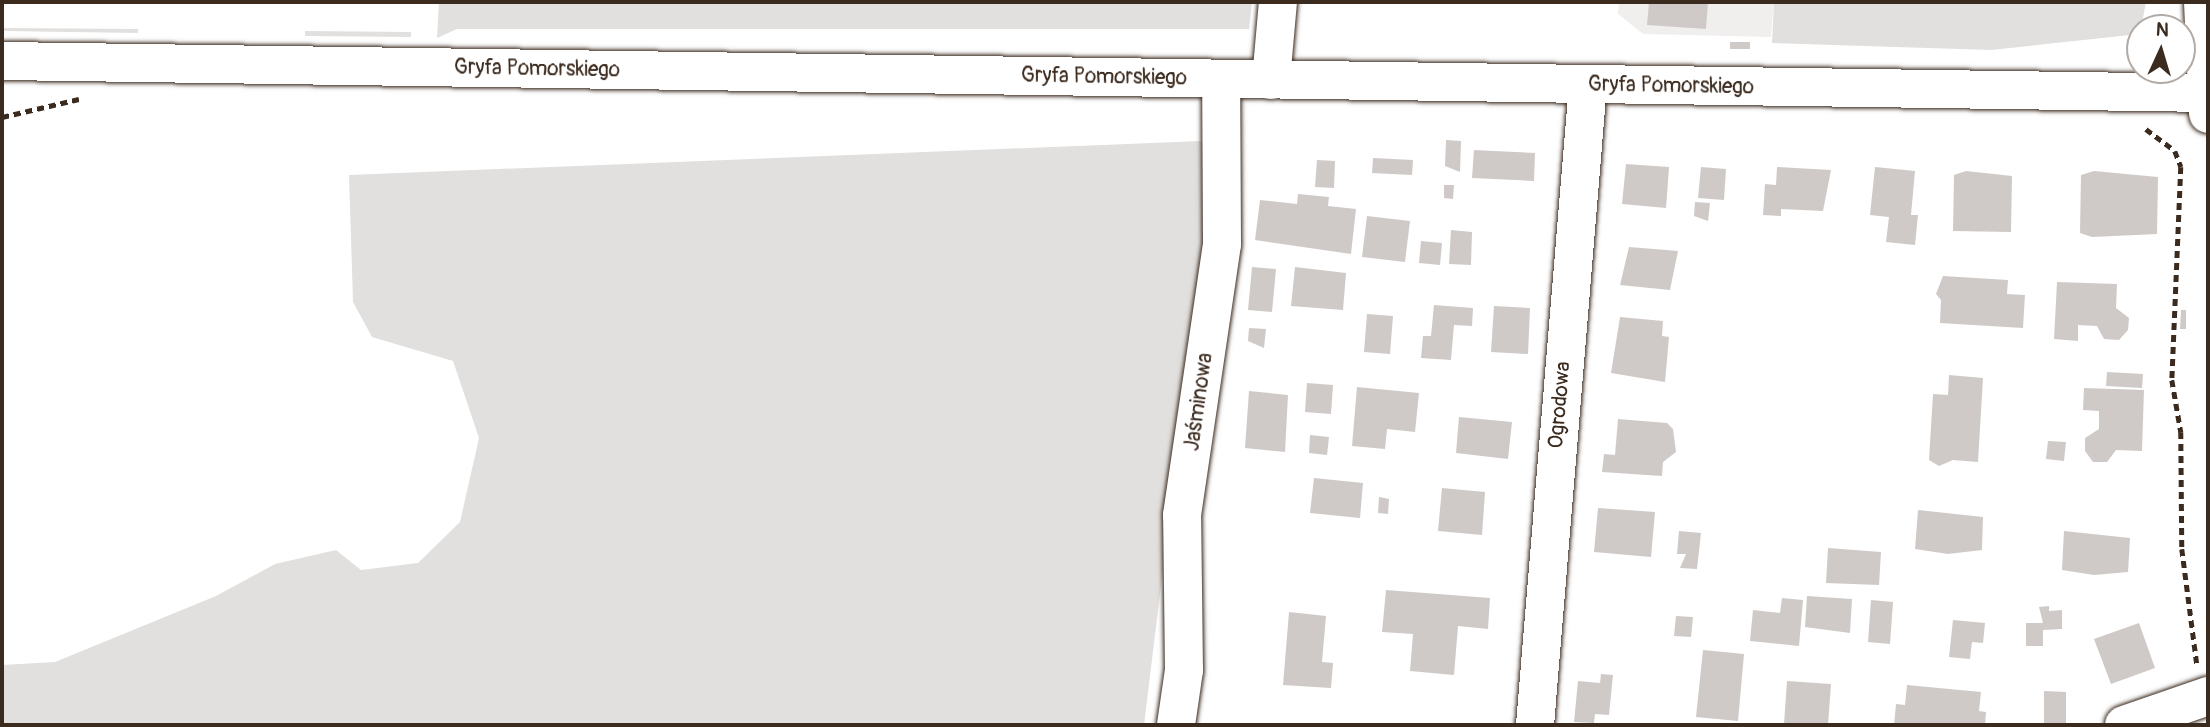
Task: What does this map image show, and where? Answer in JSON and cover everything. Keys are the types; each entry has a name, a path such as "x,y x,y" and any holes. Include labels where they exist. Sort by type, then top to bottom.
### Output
{"street":[{"path":"1271,80 1278,2"},
{"path":"2203,2 2207,103"},
{"name":"Gryfa Pomorskiego","path":"2,61 1588,85 2207,103"},
{"name":"Jaśminowa","path":"1176,725 1184,670 1182,515 1222,244 1221,79"},
{"name":"Ogrodowa","path":"1535,725 1588,85"},
{"path":"2124,725 2205,697"}],"path":[{"path":"2140,129 2163,138 2181,167 2172,380 2181,432 2182,549 2205,697"}],"shaded area":[{"path":"439,2 1252,2 1249,29 457,29 437,38"},
{"path":"1619,2 1774,2 1771,37 1643,34 1618,14"},
{"path":"1774,2 2146,2 2144,14 2126,14 2126,36 1991,50 1772,43"},
{"path":"2,28 138,29 138,33 2,31"},
{"path":"305,31 411,32 411,37 305,36"},
{"path":"1201,141 1213,159 1144,725 2,725 2,665 55,662 216,596 275,564 336,550 361,570 418,563 460,522 479,438 453,361 372,337 353,302 349,175"}],"building":[{"path":"1649,2 1708,2 1706,29 1647,25"},
{"path":"1730,42 1750,42 1750,49 1730,49"},
{"path":"1446,140 1461,141 1460,172 1445,166"},
{"path":"1474,150 1535,153 1534,181 1472,178"},
{"path":"1373,158 1413,160 1412,175 1372,173"},
{"path":"1317,160 1335,161 1334,188 1315,187"},
{"path":"1626,164 1669,167 1666,208 1622,204"},
{"path":"1701,167 1726,169 1724,200 1698,198"},
{"path":"1777,167 1831,170 1823,211 1781,209 1781,216 1763,215 1765,184 1776,185"},
{"path":"1875,167 1915,171 1911,215 1918,215 1915,245 1886,242 1889,217 1870,215"},
{"path":"1966,171 2012,176 2011,232 1953,231 1954,175"},
{"path":"2094,171 2158,177 2157,234 2092,237 2080,233 2081,175"},
{"path":"1444,185 1454,185 1453,199 1444,198"},
{"path":"1298,194 1329,197 1328,206 1356,209 1351,254 1255,240 1260,200 1297,204"},
{"path":"1695,202 1710,203 1708,221 1694,216"},
{"path":"1367,216 1410,221 1405,262 1362,257"},
{"path":"1451,230 1472,232 1471,265 1449,264"},
{"path":"1421,241 1442,243 1440,265 1419,263"},
{"path":"1629,247 1678,251 1670,290 1620,285"},
{"path":"1252,267 1276,269 1272,312 1248,310"},
{"path":"1295,267 1346,273 1343,310 1291,306"},
{"path":"1943,276 2008,280 2007,294 2025,295 2023,328 1940,323 1941,300 1936,294"},
{"path":"2057,282 2117,284 2116,308 2129,318 2128,330 2119,340 2104,339 2097,326 2078,325 2078,341 2054,339"},
{"path":"1434,305 1473,308 1472,326 1454,325 1451,360 1421,358 1423,336 1431,336"},
{"path":"1494,306 1530,308 1528,354 1491,352"},
{"path":"2181,310 2186,310 2186,329 2180,329"},
{"path":"1367,314 1393,316 1390,354 1364,352"},
{"path":"1620,317 1663,321 1662,336 1669,337 1665,382 1611,373"},
{"path":"1249,328 1266,329 1264,348 1248,341"},
{"path":"2107,372 2143,374 2142,388 2106,386"},
{"path":"1949,375 1983,378 1978,462 1953,460 1939,466 1929,460 1933,394 1948,395"},
{"path":"1307,383 1333,385 1331,414 1305,412"},
{"path":"1357,387 1419,393 1415,432 1387,429 1385,449 1352,446"},
{"path":"2084,388 2144,390 2142,451 2116,450 2107,462 2093,462 2085,451 2085,438 2099,429 2099,411 2083,410"},
{"path":"1249,391 1288,395 1285,452 1245,448"},
{"path":"1459,417 1512,422 1508,459 1456,453"},
{"path":"1618,419 1667,423 1673,429 1676,452 1663,462 1662,476 1602,472 1604,454 1615,455"},
{"path":"1310,435 1329,437 1327,455 1309,453"},
{"path":"2048,441 2066,442 2064,461 2046,459"},
{"path":"1314,478 1363,483 1360,518 1310,513"},
{"path":"1442,488 1485,492 1482,535 1438,531"},
{"path":"1379,497 1389,499 1388,514 1378,513"},
{"path":"1598,508 1655,512 1651,557 1594,552"},
{"path":"1918,510 1983,517 1982,550 1948,554 1915,549"},
{"path":"1679,531 1701,533 1697,569 1680,568 1686,554 1677,554"},
{"path":"2064,531 2130,538 2128,572 2094,575 2062,570"},
{"path":"1828,548 1881,552 1879,585 1826,583"},
{"path":"1386,590 1490,598 1488,629 1458,626 1454,675 1410,671 1413,634 1382,632"},
{"path":"1807,596 1852,599 1850,633 1805,627"},
{"path":"1782,598 1803,600 1799,646 1750,641 1753,610 1780,613"},
{"path":"1871,600 1893,602 1890,644 1868,642"},
{"path":"2049,606 2049,611 2062,610 2062,629 2043,630 2043,646 2026,646 2026,623 2043,623 2039,607"},
{"path":"1289,612 1326,616 1322,662 1333,663 1331,688 1283,685"},
{"path":"1676,616 1693,617 1691,637 1674,636"},
{"path":"1953,620 1985,623 1983,643 1972,642 1970,659 1949,657"},
{"path":"2139,623 2155,668 2111,684 2094,639"},
{"path":"1703,650 1744,654 1738,721 1696,717"},
{"path":"1601,674 1613,675 1609,715 1595,714 1594,723 1574,722 1578,681 1600,683"},
{"path":"1787,681 1831,684 1828,725 1784,724"},
{"path":"1907,685 1981,692 1979,711 1986,712 1985,725 1894,725 1896,704 1905,705"},
{"path":"2044,691 2066,692 2066,723 2044,723"}]}
